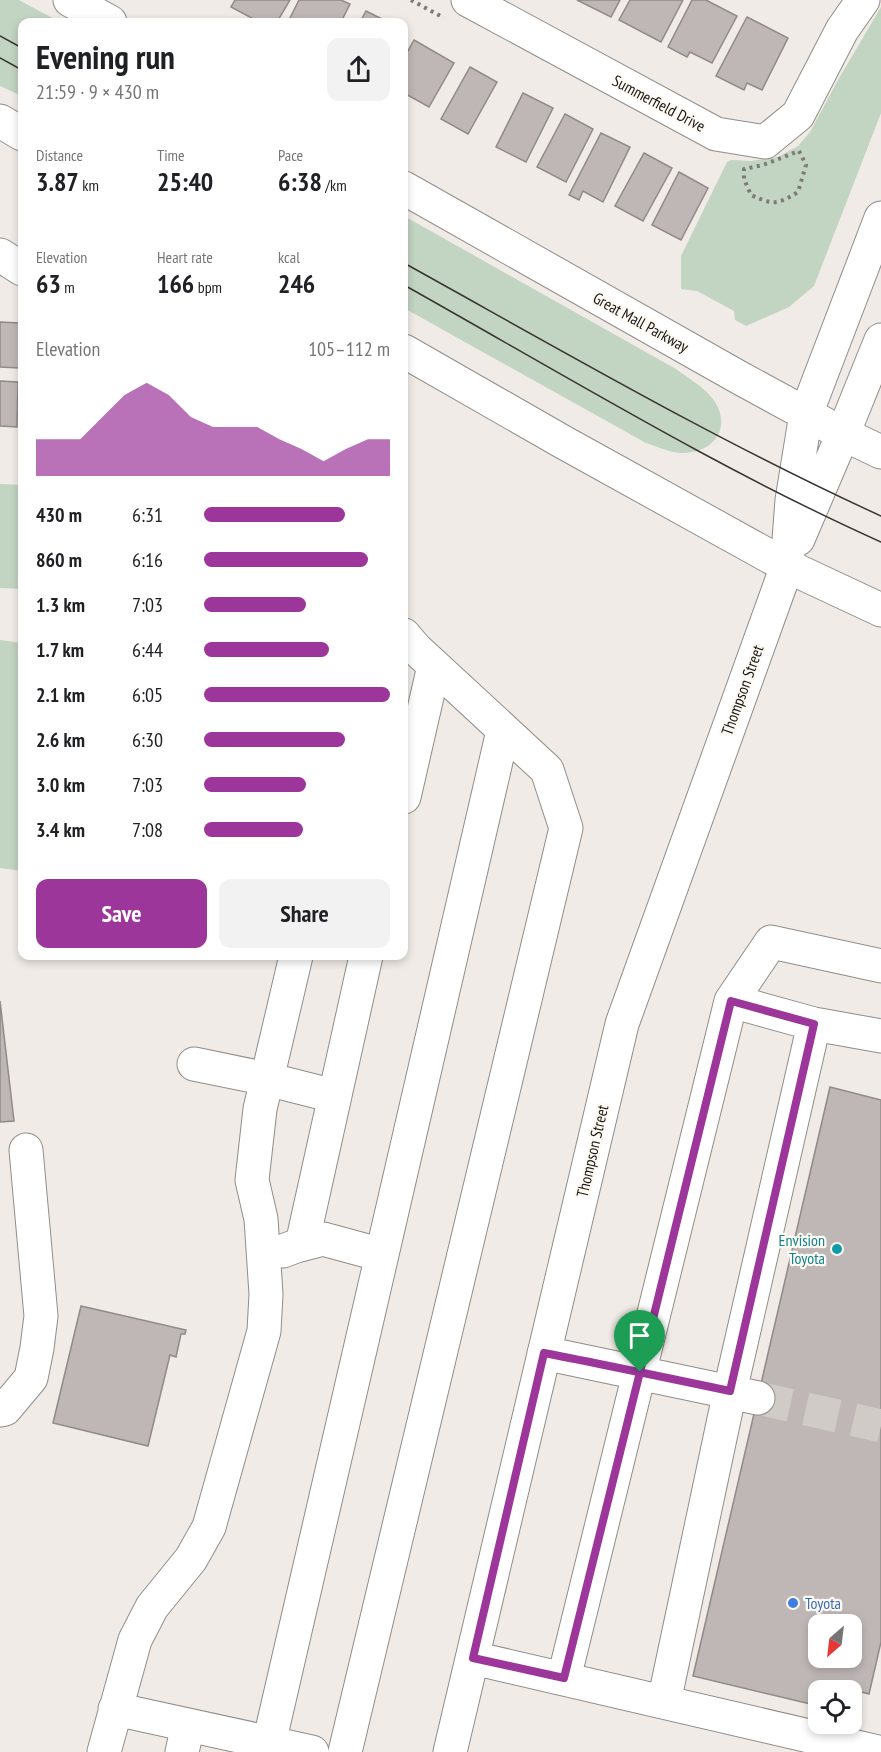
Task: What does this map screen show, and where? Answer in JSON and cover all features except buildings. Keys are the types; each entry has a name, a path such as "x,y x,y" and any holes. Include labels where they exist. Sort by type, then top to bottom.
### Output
{"main road":[{"path":"70,0 103,18"},
{"name":"Summerfield Drive","path":"468,0 504,8 716,134 765,142 798,115 842,30 863,0"},
{"path":"0,121 18,132"},
{"name":"Great Mall Parkway","path":"408,190 806,414 881,452"},
{"name":"Thompson Street","path":"787,566 792,500 806,414 881,218"},
{"path":"0,255 18,266"},
{"name":"Thompson Street","path":"450,1752 622,1024 787,566 881,340"},
{"path":"408,353 787,566 881,610"},
{"path":"345,1752 566,828 547,770 408,640"},
{"path":"408,780 434,666"},
{"path":"268,1747 503,731"},
{"path":"564,1678 731,1001 771,942 881,966"},
{"path":"104,1752 135,1640 152,1607 191,1559 209,1527 264,1331 266,1294 261,1219 252,1180 260,1109 295,960"},
{"path":"302,1244 365,960"},
{"path":"731,1001 814,1024 881,1036"},
{"path":"664,1702 744,1394 814,1024"},
{"path":"194,1065 334,1095"},
{"path":"0,1410 5,1409 31,1378 41,1316 26,1150"},
{"path":"264,1260 302,1244 323,1239 382,1255"},
{"path":"544,1353 744,1394"},
{"path":"473,1658 878,1752"},
{"path":"115,1709 185,1738 312,1752"}],"path":[{"path":"799,151 806,165 798,192 774,203 751,195 744,179 744,169 763,165 799,151"}],"green space":[{"path":"0,0 19,0 53,18 18,18 18,94 0,86"},
{"path":"881,7 881,113 814,286 789,307 746,326 735,320 734,311 697,291 681,289 681,256 727,162 778,157 798,146 810,132"},
{"path":"408,218 676,369 701,387 719,409 721,419 717,436 704,448 683,453 646,443 408,310"},
{"path":"0,484 18,485 18,589 0,588"},
{"path":"0,640 18,642 18,870 0,868"}],"tunnel":[{"path":"758,1398 881,1426"}],"tram line":[{"path":"0,36 18,46"},
{"path":"0,58 18,68"},
{"path":"408,265 699,426 881,516"},
{"path":"408,287 699,451 881,542"}],"place":[{"name":"Envision Toyota","path":"837,1249"},
{"name":"Toyota","path":"793,1603"}],"route":[{"path":"640,1372 564,1678 473,1658 544,1353 640,1372 730,1391 814,1024 731,1001 640,1372"}]}
